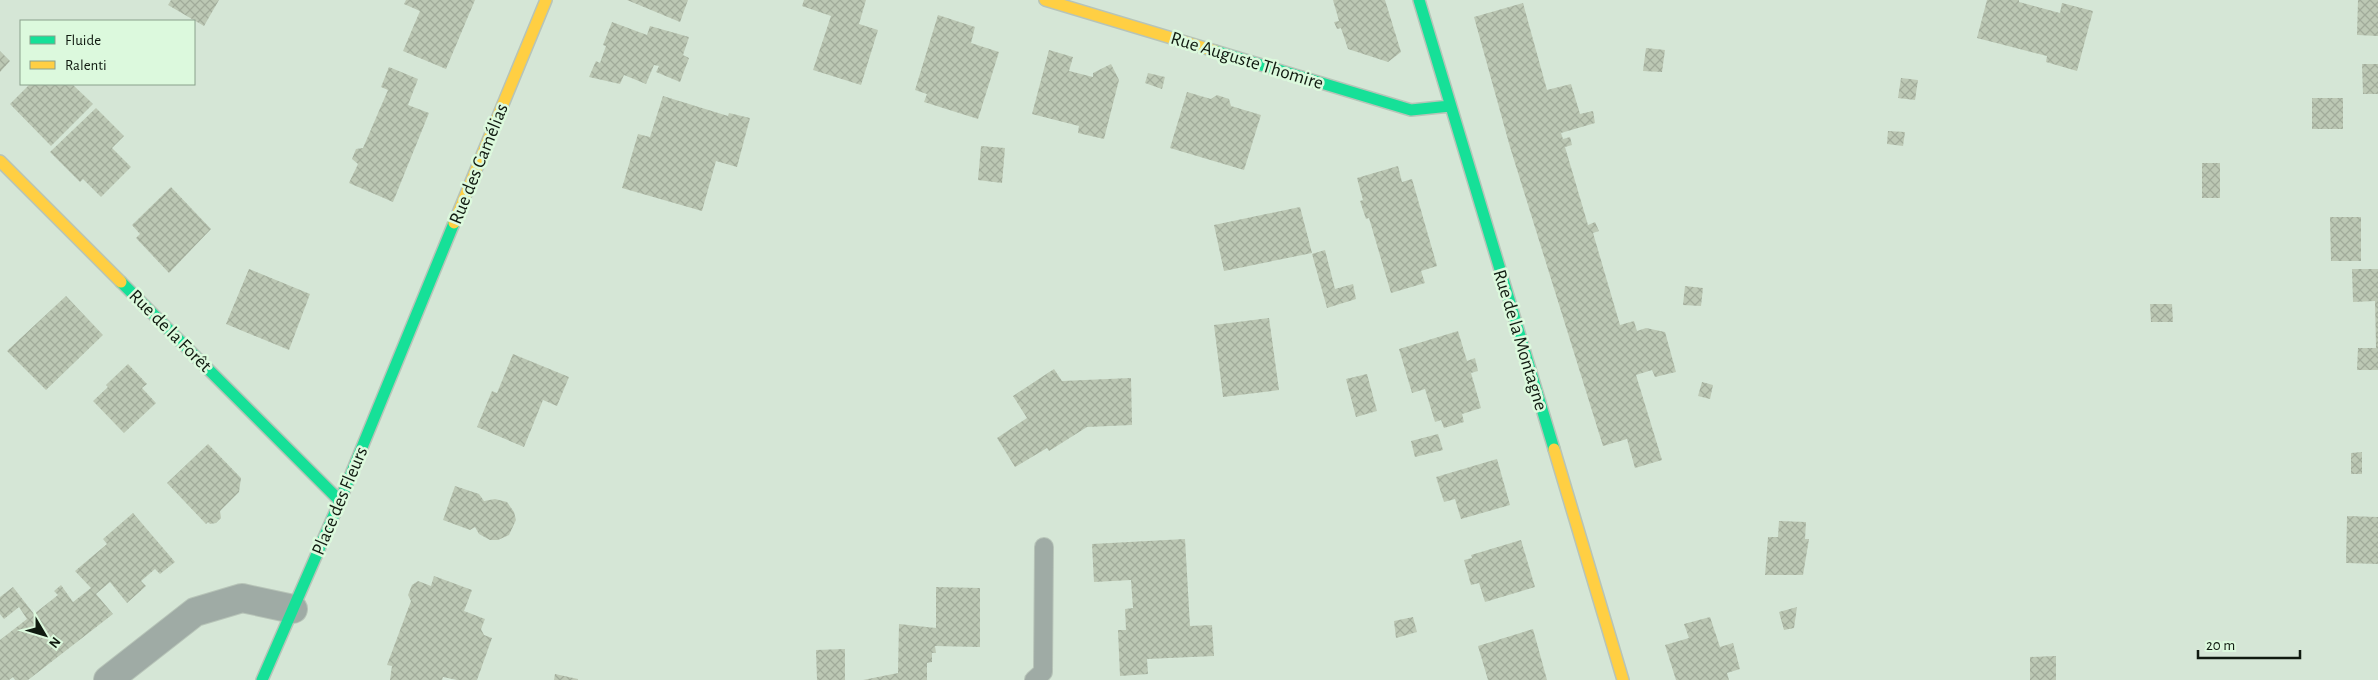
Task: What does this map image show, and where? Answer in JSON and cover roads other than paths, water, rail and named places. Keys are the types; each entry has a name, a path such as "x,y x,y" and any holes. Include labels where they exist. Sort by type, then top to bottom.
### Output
{"street":[{"name":"Rue des Camélias","path":"412,328 546,0"},
{"name":"Rue Auguste Thomire","path":"1045,0 1411,110 1450,106"},
{"name":"Rue de la Montagne","path":"1419,0 1622,680"},
{"name":"Rue de la Forêt","path":"0,161 340,501"},
{"name":"Place des Fleurs","path":"264,676 412,328"},
{"path":"108,680 195,612 242,598 294,609"}],"lane":[{"path":"1034,680 1043,672 1044,547"}]}
